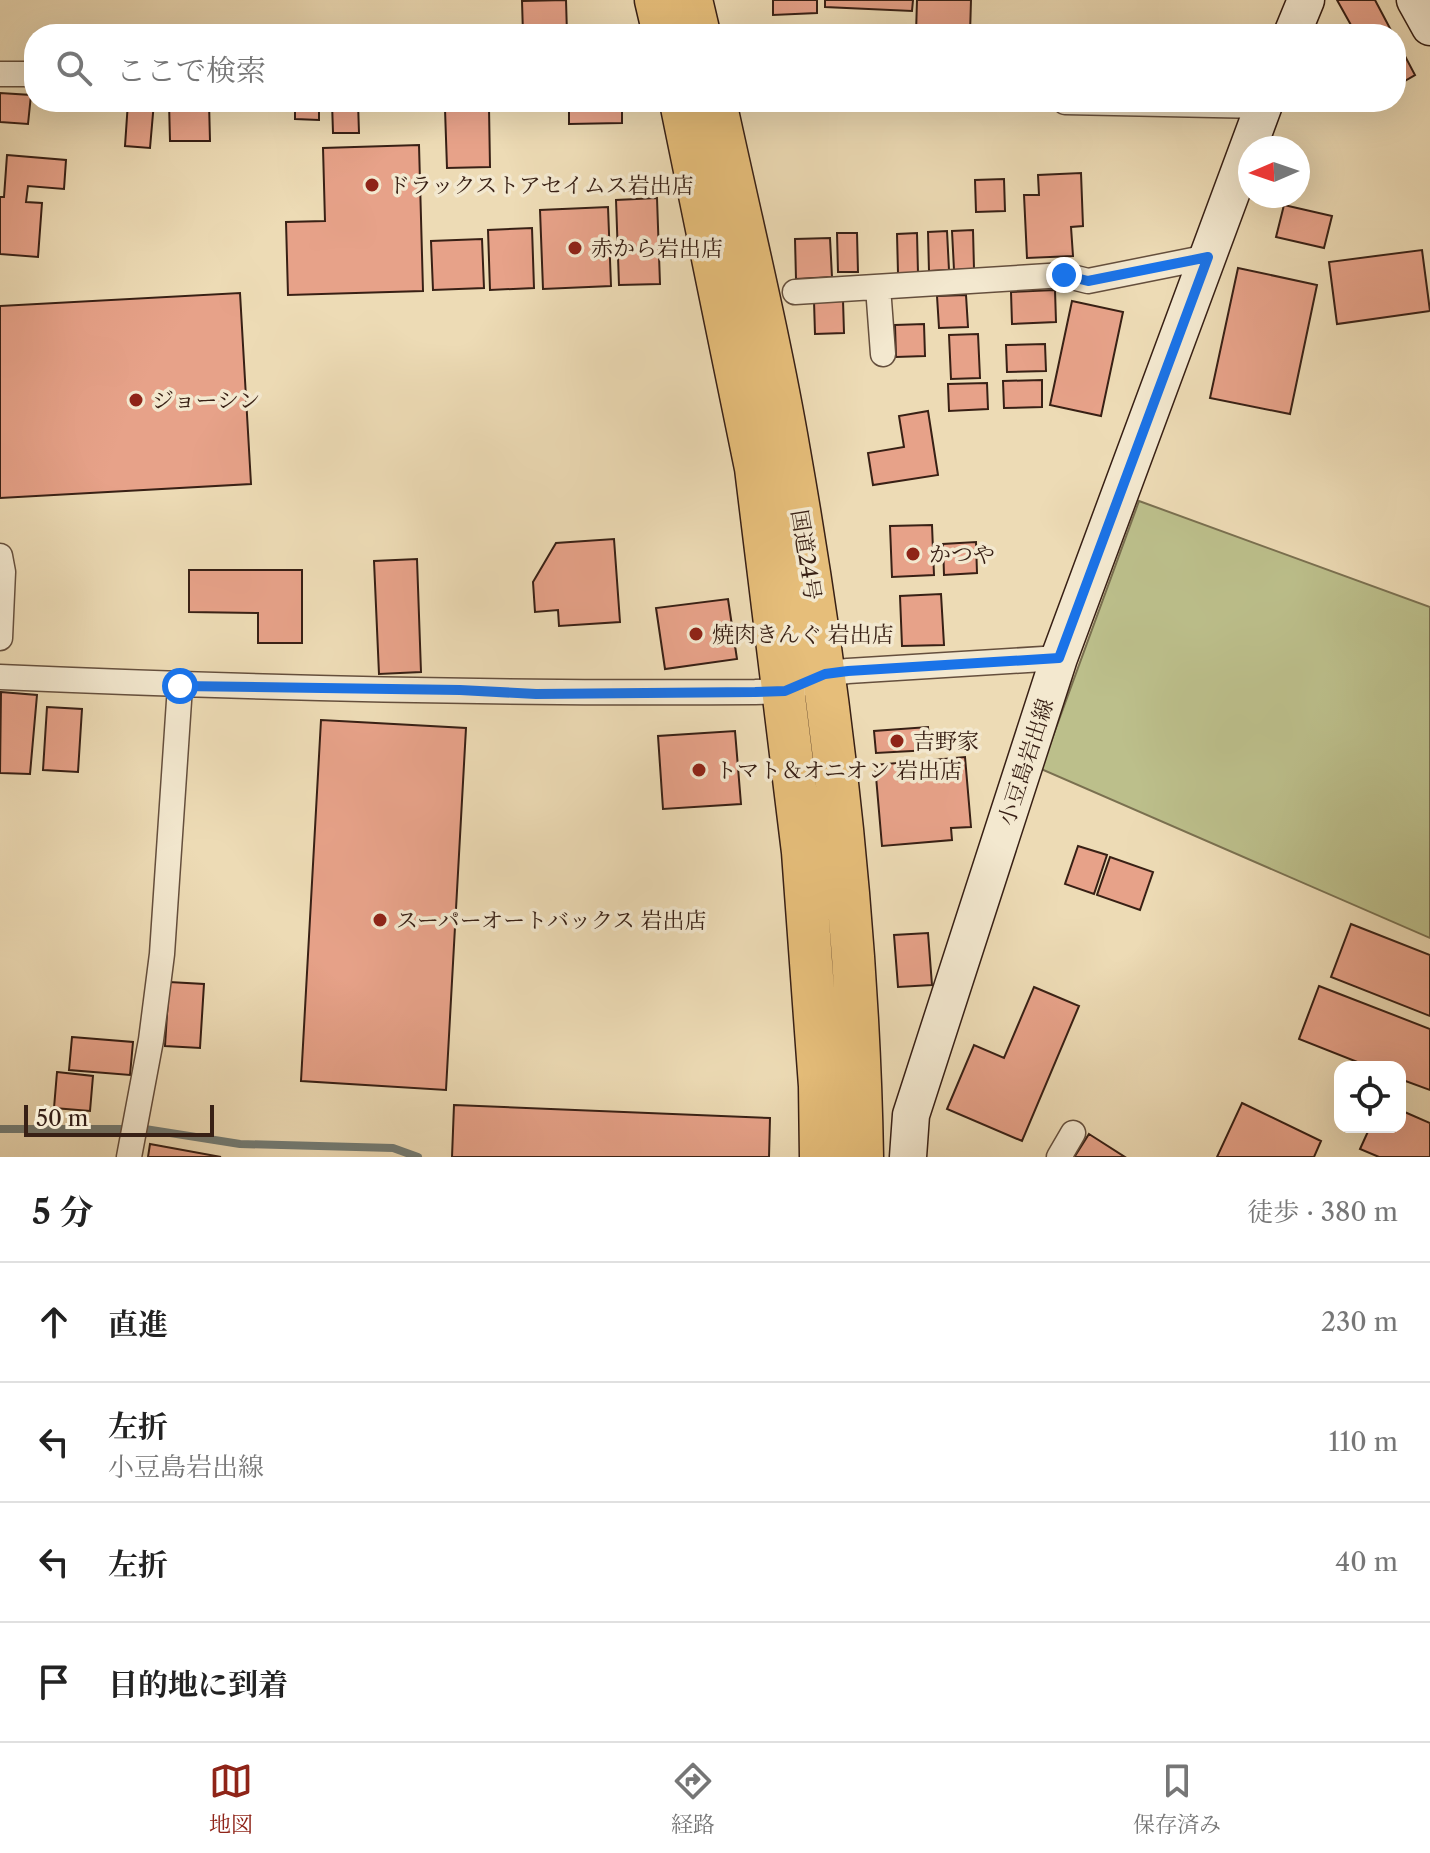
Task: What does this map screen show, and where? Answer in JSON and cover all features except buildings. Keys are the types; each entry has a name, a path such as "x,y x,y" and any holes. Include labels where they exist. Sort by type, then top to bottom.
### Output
{"highway":[{"path":"656,0 662,24"},
{"path":"691,0 697,24"},
{"name":"国道24号","path":"683,112 756,468 803,852 820,1086 821,1157"},
{"name":"国道24号","path":"717,112 789,449 825,674 844,849 861,1084 862,1157"}],"main road":[{"path":"1296,24 1306,0"},
{"path":"1415,0 1430,27"},
{"name":"小豆島岩出線","path":"908,1157 911,1115 1059,658 1261,112"}],"street":[{"path":"0,74 24,74"},
{"path":"795,292 1064,275 1088,281 1208,257"},
{"path":"878,287 883,354"},
{"path":"0,556 3,572 0,638"},
{"path":"0,677 180,686 536,694 785,691 825,674 1059,658"},
{"path":"129,1157 151,1040 162,954 180,686"},
{"path":"1059,1157 1073,1133"}],"green space":[{"path":"1139,501 1430,607 1430,938 1041,769"}],"waterway":[{"path":"0,1129 145,1129 240,1144 393,1148 418,1157"}],"place":[{"name":"ドラックストアセイムス岩出店","path":"372,185"},
{"name":"赤から岩出店","path":"575,248"},
{"name":"ジョーシン","path":"136,400"},
{"name":"かつや","path":"913,554"},
{"name":"焼肉きんぐ 岩出店","path":"696,634"},
{"name":"吉野家","path":"897,741"},
{"name":"トマト＆オニオン 岩出店","path":"699,770"},
{"name":"スーパーオートバックス 岩出店","path":"380,920"}],"route":[{"path":"180,686 536,694 755,692 785,691 825,674 848,671 1059,658 1208,257 1088,281 1064,275"}]}
